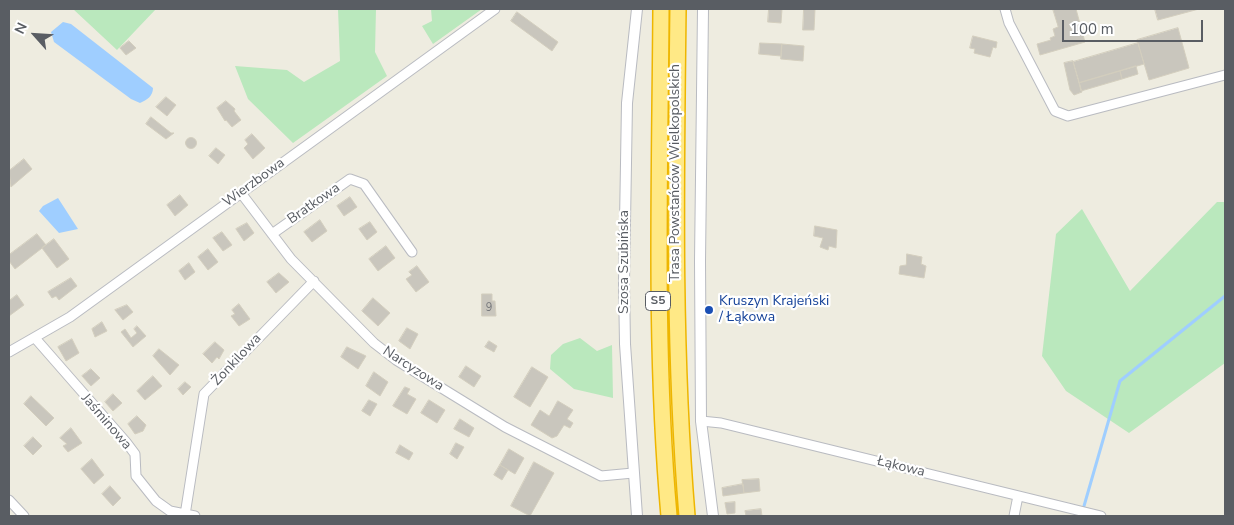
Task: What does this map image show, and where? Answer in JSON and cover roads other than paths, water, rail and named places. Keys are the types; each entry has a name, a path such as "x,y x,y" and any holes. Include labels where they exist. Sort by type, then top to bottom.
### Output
{"highway":[{"name":"Trasa Powstańców Wielkopolskich","path":"661,9 658,298 665,468 669,516"},
{"name":"Trasa Powstańców Wielkopolskich","path":"678,9 674,224 680,438 687,516"}],"street":[{"name":"Wierzbowa","path":"9,350 70,317 495,9"},
{"name":"Szosa Szubińska","path":"637,516 633,473 624,283 627,103 638,9"},
{"path":"703,9 700,421 713,516"},
{"path":"1005,9 1009,23 1055,111 1068,116 1225,74"},
{"name":"Bratkowa","path":"272,234 350,179 364,184 412,252"},
{"name":"Narcyzowa","path":"241,193 291,259 374,343 396,360 505,427 601,476 633,473"},
{"name":"Żonkilowa","path":"185,515 204,394 314,281"},
{"name":"Jaśminowa","path":"34,338 135,454 136,476 156,501 170,512 195,516"},
{"name":"Łąkowa","path":"700,421 721,422 1101,516"},
{"path":"1014,516 1018,496"},
{"path":"9,500 24,516"}],"water":[{"path":"63,22 71,24 153,88 149,97 140,103 131,99 54,42 51,32"},
{"path":"58,198 78,229 59,233 39,211 43,206"}],"waterway":[{"path":"1084,506 1120,381 1225,296"}],"place":[{"name":"Kruszyn Krajeński / Łąkowa","path":"709,310"}]}
